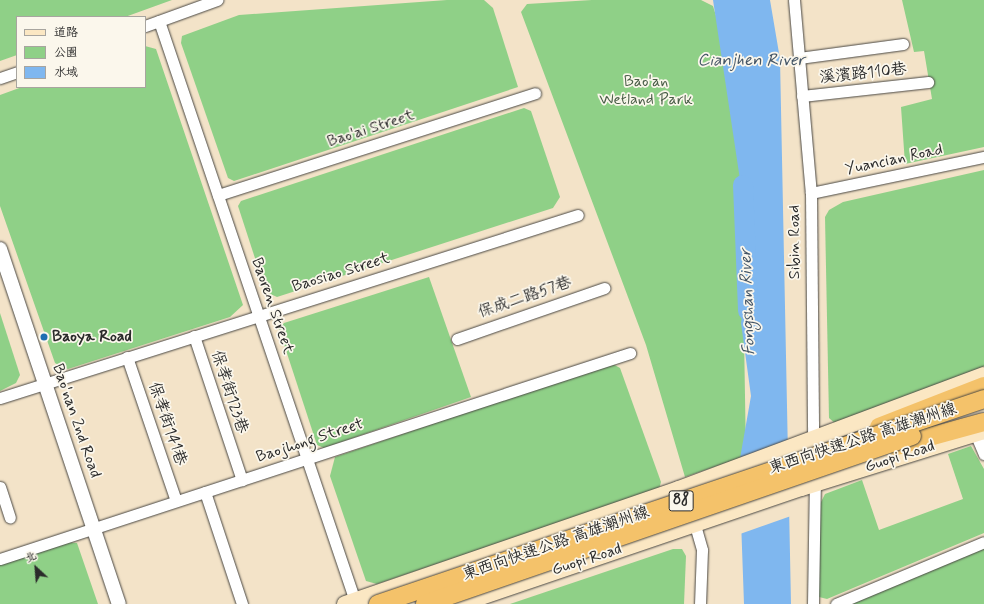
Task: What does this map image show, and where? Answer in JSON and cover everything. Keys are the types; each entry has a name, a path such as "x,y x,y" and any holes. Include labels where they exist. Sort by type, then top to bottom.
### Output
{"highway":[{"path":"832,456 984,386"},
{"name":"東西向快速公路 高雄潮州線","path":"426,604 984,399"},
{"name":"東西向快速公路 高雄潮州線","path":"378,604 832,456 984,412"},
{"path":"832,456 981,429"}],"main road":[{"path":"350,602 792,448 984,375"},
{"name":"Guopi Road","path":"460,604 981,429"}],"street":[{"path":"146,26 217,0"},
{"name":"Sibin Road","path":"794,0 811,194 813,440 815,484 813,604"},
{"name":"Baoren Street","path":"159,21 307,459 350,602"},
{"path":"799,58 903,44"},
{"path":"0,78 16,72"},
{"name":"溪濱路110巷","path":"802,96 928,82"},
{"name":"Bao'ai Street","path":"218,196 535,93"},
{"name":"Yuancian Road","path":"811,194 984,157"},
{"name":"Baosiao Street","path":"0,398 578,215"},
{"name":"Bao'nan 2nd Road","path":"0,248 119,604"},
{"name":"保成二路57巷","path":"457,339 604,288"},
{"name":"保孝街123巷","path":"194,336 242,480"},
{"name":"Baojhong Street","path":"0,560 630,353"},
{"name":"保孝街141巷","path":"127,358 176,501"},
{"path":"981,429 984,454"},
{"path":"0,487 10,517"},
{"path":"205,492 242,604"},
{"path":"695,525 702,550 700,604"},
{"path":"836,604 984,542"}],"green space":[{"path":"0,0 172,0 128,16 16,16 16,55 0,61"},
{"path":"447,0 484,0 493,8 518,87 234,181 228,178 181,43 182,36 239,15"},
{"name":"Bao'an Wetland Park","path":"592,0 701,0 713,6 740,93 746,456 685,477 646,345 521,12 527,4"},
{"path":"902,0 984,0 984,147 905,164 901,107 932,99 924,51 914,52"},
{"path":"146,46 156,49 243,305 230,317 68,369 55,363 0,206 0,95 19,88 146,88"},
{"path":"524,108 531,111 560,197 553,208 277,297 266,292 238,206 241,201"},
{"path":"984,170 984,369 837,425 829,418 825,217 829,210 843,202"},
{"path":"429,277 471,397 324,448 317,445 279,329 284,323"},
{"path":"0,313 20,375 16,383 0,391"},
{"path":"611,363 620,368 661,482 659,489 377,584 366,581 330,476 335,457"},
{"path":"971,446 984,469 984,533 827,599 819,597 820,504 825,494 862,480 879,530 963,499 948,454"},
{"path":"65,542 77,543 98,604 0,604 0,565"},
{"path":"984,548 984,604 848,604"},
{"path":"673,549 682,549 686,556 684,604 510,604"}],"water":[{"name":"Cianjhen River","path":"713,0 770,0 780,59 791,604 744,604 739,464 751,396 741,323 751,253"}],"pier":[{"path":"790,441 791,516 740,534 737,464"}],"waterway":[{"name":"Fongshan River","path":"743,185 748,311"}],"place":[{"name":"Baoya Road","path":"44,337"}]}
